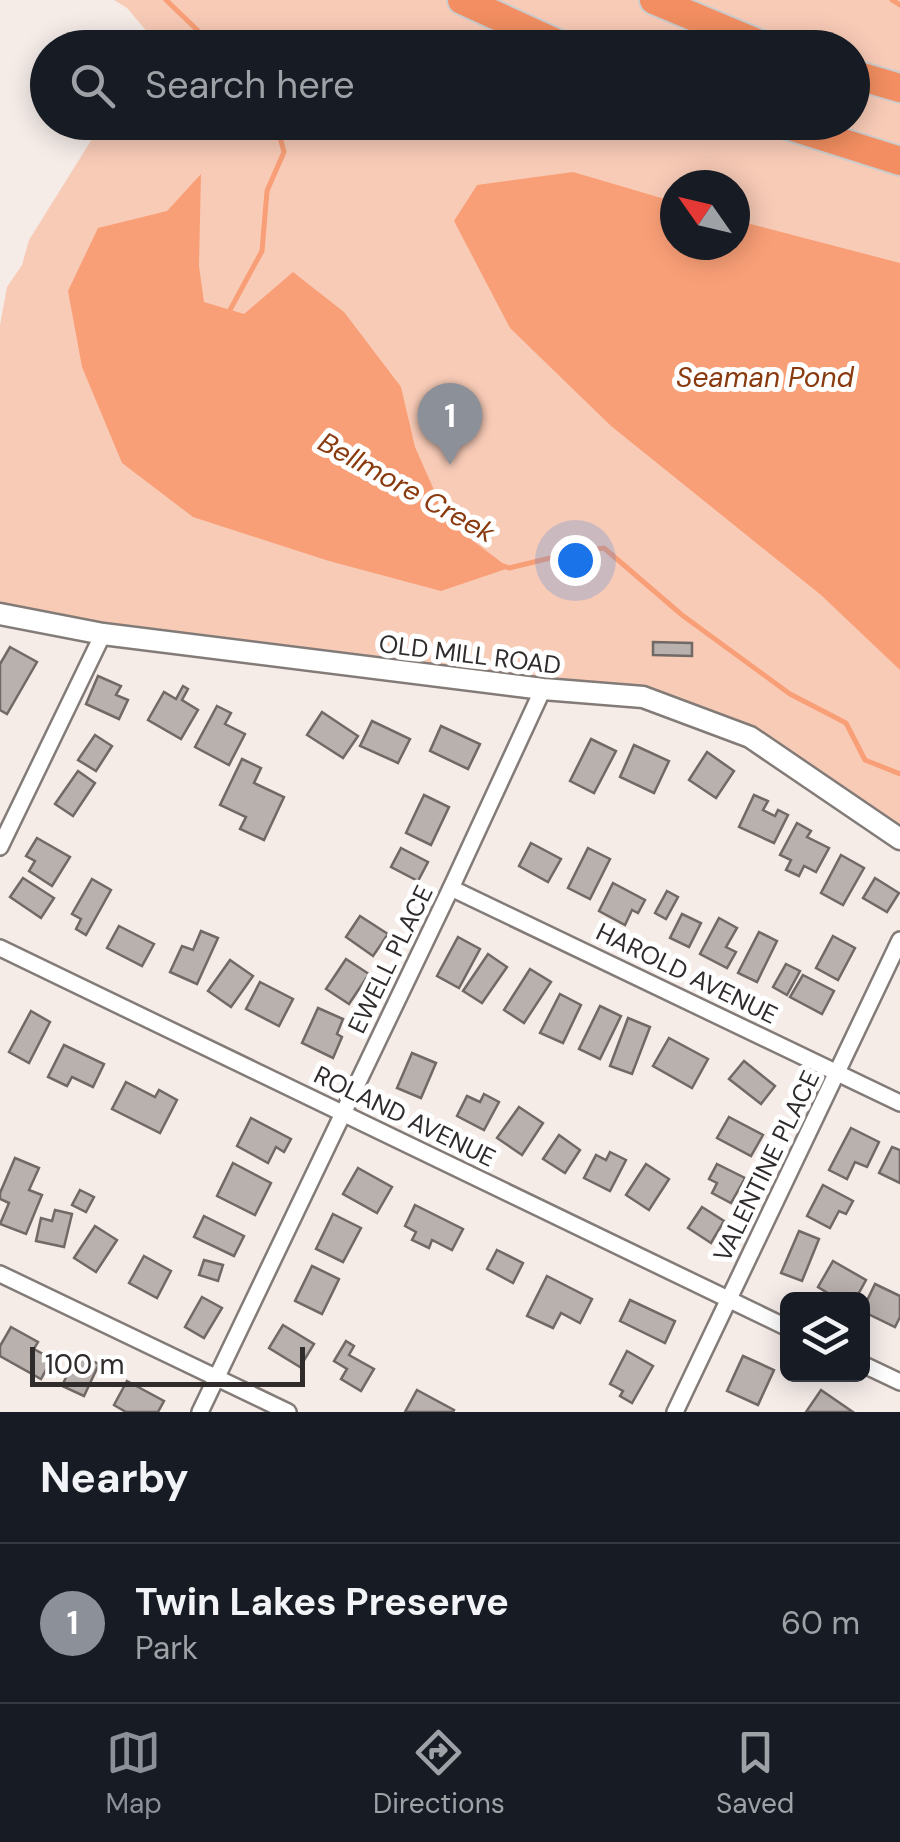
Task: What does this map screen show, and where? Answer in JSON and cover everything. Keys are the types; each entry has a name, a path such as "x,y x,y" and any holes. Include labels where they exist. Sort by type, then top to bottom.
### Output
{"highway":[{"path":"462,0 528,30"},
{"path":"654,0 725,30"},
{"path":"870,79 900,88"},
{"path":"832,140 900,162"}],"street":[{"name":"OLD MILL ROAD","path":"0,614 103,634 543,689 644,697 750,736 900,839"},
{"path":"0,846 103,634"},
{"name":"EWELL PLACE","path":"200,1412 452,888 543,689"},
{"name":"HAROLD AVENUE","path":"452,888 900,1103"},
{"name":"VALENTINE PLACE","path":"675,1412 900,940"},
{"name":"ROLAND AVENUE","path":"0,948 780,1324"},
{"path":"0,1274 288,1412"},
{"path":"870,1368 900,1382"}],"shaded area":[{"path":"114,0 900,0 900,830 673,700 36,615 0,606 0,325 7,287 22,265 29,240 91,140 870,140 870,30 146,30 127,8"}],"water":[{"name":"Seaman Pond","path":"573,172 660,198 660,260 750,260 750,224 900,263 900,670 821,595 611,426 510,328 454,221 477,185"},
{"path":"201,174 199,266 204,302 244,314 293,272 344,312 401,387 415,447 434,490 468,537 509,568 441,591 329,561 193,517 122,463 82,367 68,291 98,228 167,211"}],"building":[{"path":"653,642 692,643 692,656 653,655"},
{"path":"10,647 37,662 7,714 0,710 0,664"},
{"path":"98,676 121,686 116,695 128,700 119,719 86,704"},
{"path":"183,686 188,689 182,700 198,710 181,739 148,720 164,692 176,699"},
{"path":"217,706 231,713 225,724 245,734 229,765 195,747"},
{"path":"322,712 358,736 343,758 307,735"},
{"path":"372,721 410,739 398,763 360,746"},
{"path":"441,726 480,744 468,769 430,751"},
{"path":"95,735 112,746 96,771 78,760"},
{"path":"591,739 616,751 594,793 570,781"},
{"path":"634,745 669,761 654,793 620,777"},
{"path":"707,752 734,771 716,798 689,780"},
{"path":"242,759 261,768 254,783 284,797 264,840 240,829 246,817 220,805"},
{"path":"78,771 95,783 73,816 55,804"},
{"path":"424,795 449,807 431,845 406,833"},
{"path":"754,795 768,801 763,810 775,816 778,810 788,815 774,843 739,827"},
{"path":"797,823 811,831 807,837 829,848 816,872 804,866 799,876 786,870 791,860 780,855"},
{"path":"37,838 70,857 52,886 29,871 35,861 26,856"},
{"path":"531,843 561,859 548,882 519,866"},
{"path":"401,848 428,862 418,881 391,867"},
{"path":"588,848 610,859 590,899 568,888"},
{"path":"841,855 864,868 843,905 821,893"},
{"path":"23,878 54,898 41,918 10,897"},
{"path":"875,878 899,893 887,912 863,898"},
{"path":"92,879 111,890 86,935 76,929 81,919 72,914"},
{"path":"613,883 645,900 638,913 632,910 625,925 599,911"},
{"path":"667,891 678,897 666,919 655,913"},
{"path":"682,914 701,923 689,947 670,938"},
{"path":"360,916 388,934 373,956 346,937"},
{"path":"719,918 737,928 726,947 736,952 727,968 700,954"},
{"path":"119,926 154,944 142,966 107,948"},
{"path":"201,931 218,938 197,984 170,972 182,946 193,950"},
{"path":"759,932 777,941 757,982 738,973"},
{"path":"833,936 855,948 838,980 816,968"},
{"path":"458,937 480,949 459,988 437,976"},
{"path":"488,954 507,967 482,1003 463,991"},
{"path":"346,959 369,974 349,1004 326,989"},
{"path":"230,960 253,976 231,1007 208,991"},
{"path":"786,964 800,971 787,995 773,987"},
{"path":"530,969 551,982 524,1023 504,1010"},
{"path":"803,975 834,991 822,1014 790,997"},
{"path":"260,982 293,999 279,1026 246,1009"},
{"path":"560,994 581,1005 563,1043 540,1033"},
{"path":"600,1006 621,1016 600,1059 579,1049"},
{"path":"318,1008 343,1019 337,1034 342,1037 333,1058 302,1043"},
{"path":"31,1011 50,1022 29,1063 9,1052"},
{"path":"628,1018 650,1027 632,1074 610,1066"},
{"path":"669,1038 708,1059 692,1088 653,1066"},
{"path":"64,1045 104,1064 93,1087 72,1077 67,1086 48,1077"},
{"path":"412,1053 436,1063 421,1098 397,1088"},
{"path":"744,1061 775,1086 761,1104 729,1079"},
{"path":"126,1082 155,1097 159,1090 177,1100 160,1133 112,1109"},
{"path":"484,1094 499,1102 484,1130 457,1116 467,1096 480,1102"},
{"path":"519,1107 543,1123 522,1155 497,1138"},
{"path":"729,1117 763,1135 751,1156 717,1138"},
{"path":"251,1118 291,1139 284,1152 276,1147 268,1163 237,1146"},
{"path":"851,1128 879,1142 867,1167 855,1162 847,1179 829,1170"},
{"path":"559,1135 580,1150 565,1173 543,1159"},
{"path":"892,1147 900,1150 900,1183 879,1173"},
{"path":"610,1152 626,1160 610,1191 584,1178 596,1155 606,1160"},
{"path":"15,1158 39,1168 29,1190 42,1195 26,1234 0,1224 9,1203 0,1199 0,1193"},
{"path":"233,1163 271,1183 255,1215 217,1196"},
{"path":"646,1164 669,1179 649,1210 626,1195"},
{"path":"717,1164 745,1178 731,1203 712,1193 717,1183 709,1179"},
{"path":"358,1168 392,1187 377,1213 343,1194"},
{"path":"823,1185 853,1201 846,1214 839,1211 830,1228 807,1216"},
{"path":"80,1190 94,1197 86,1212 72,1205"},
{"path":"415,1205 463,1229 452,1250 432,1240 429,1248 412,1240 416,1232 405,1226"},
{"path":"702,1207 724,1221 711,1243 688,1228"},
{"path":"55,1210 72,1214 64,1247 36,1241 41,1218 52,1221"},
{"path":"333,1214 361,1228 343,1262 316,1249"},
{"path":"204,1216 244,1236 234,1256 194,1237"},
{"path":"95,1226 117,1240 96,1272 74,1258"},
{"path":"799,1231 819,1239 802,1281 781,1273"},
{"path":"497,1250 523,1263 513,1283 487,1269"},
{"path":"144,1256 171,1271 157,1298 129,1283"},
{"path":"204,1260 223,1265 218,1281 199,1275"},
{"path":"833,1261 866,1280 859,1292 826,1292 818,1287"},
{"path":"312,1266 339,1279 322,1314 295,1301"},
{"path":"547,1276 592,1299 580,1323 561,1313 553,1328 527,1316"},
{"path":"875,1284 900,1296 900,1317 895,1327 870,1315 870,1294"},
{"path":"202,1297 222,1308 204,1338 185,1327"},
{"path":"630,1300 675,1321 665,1343 620,1321"},
{"path":"283,1325 314,1344 300,1367 269,1348"},
{"path":"11,1327 38,1342 34,1349 52,1359 41,1379 0,1356 0,1346"},
{"path":"346,1341 354,1346 349,1355 374,1369 361,1391 341,1379 347,1369 334,1361"},
{"path":"627,1351 653,1366 632,1403 620,1396 623,1391 610,1384"},
{"path":"77,1354 99,1364 84,1396 62,1386"},
{"path":"743,1356 774,1370 758,1405 727,1391"},
{"path":"127,1381 164,1401 158,1412 126,1412 114,1405"},
{"path":"417,1390 454,1410 453,1412 405,1412"},
{"path":"821,1390 853,1412 806,1412"}],"waterway":[{"name":"Bellmore Creek","path":"166,0 197,30"},
{"path":"892,0 900,5"},
{"name":"Bellmore Creek","path":"231,316 230,310 262,251 267,191 284,152 281,140"},
{"name":"Bellmore Creek","path":"504,566 604,548 682,615 790,694 846,723 865,760 900,774"}],"place":[{"name":"Twin Lakes Preserve","path":"450,465"}]}
